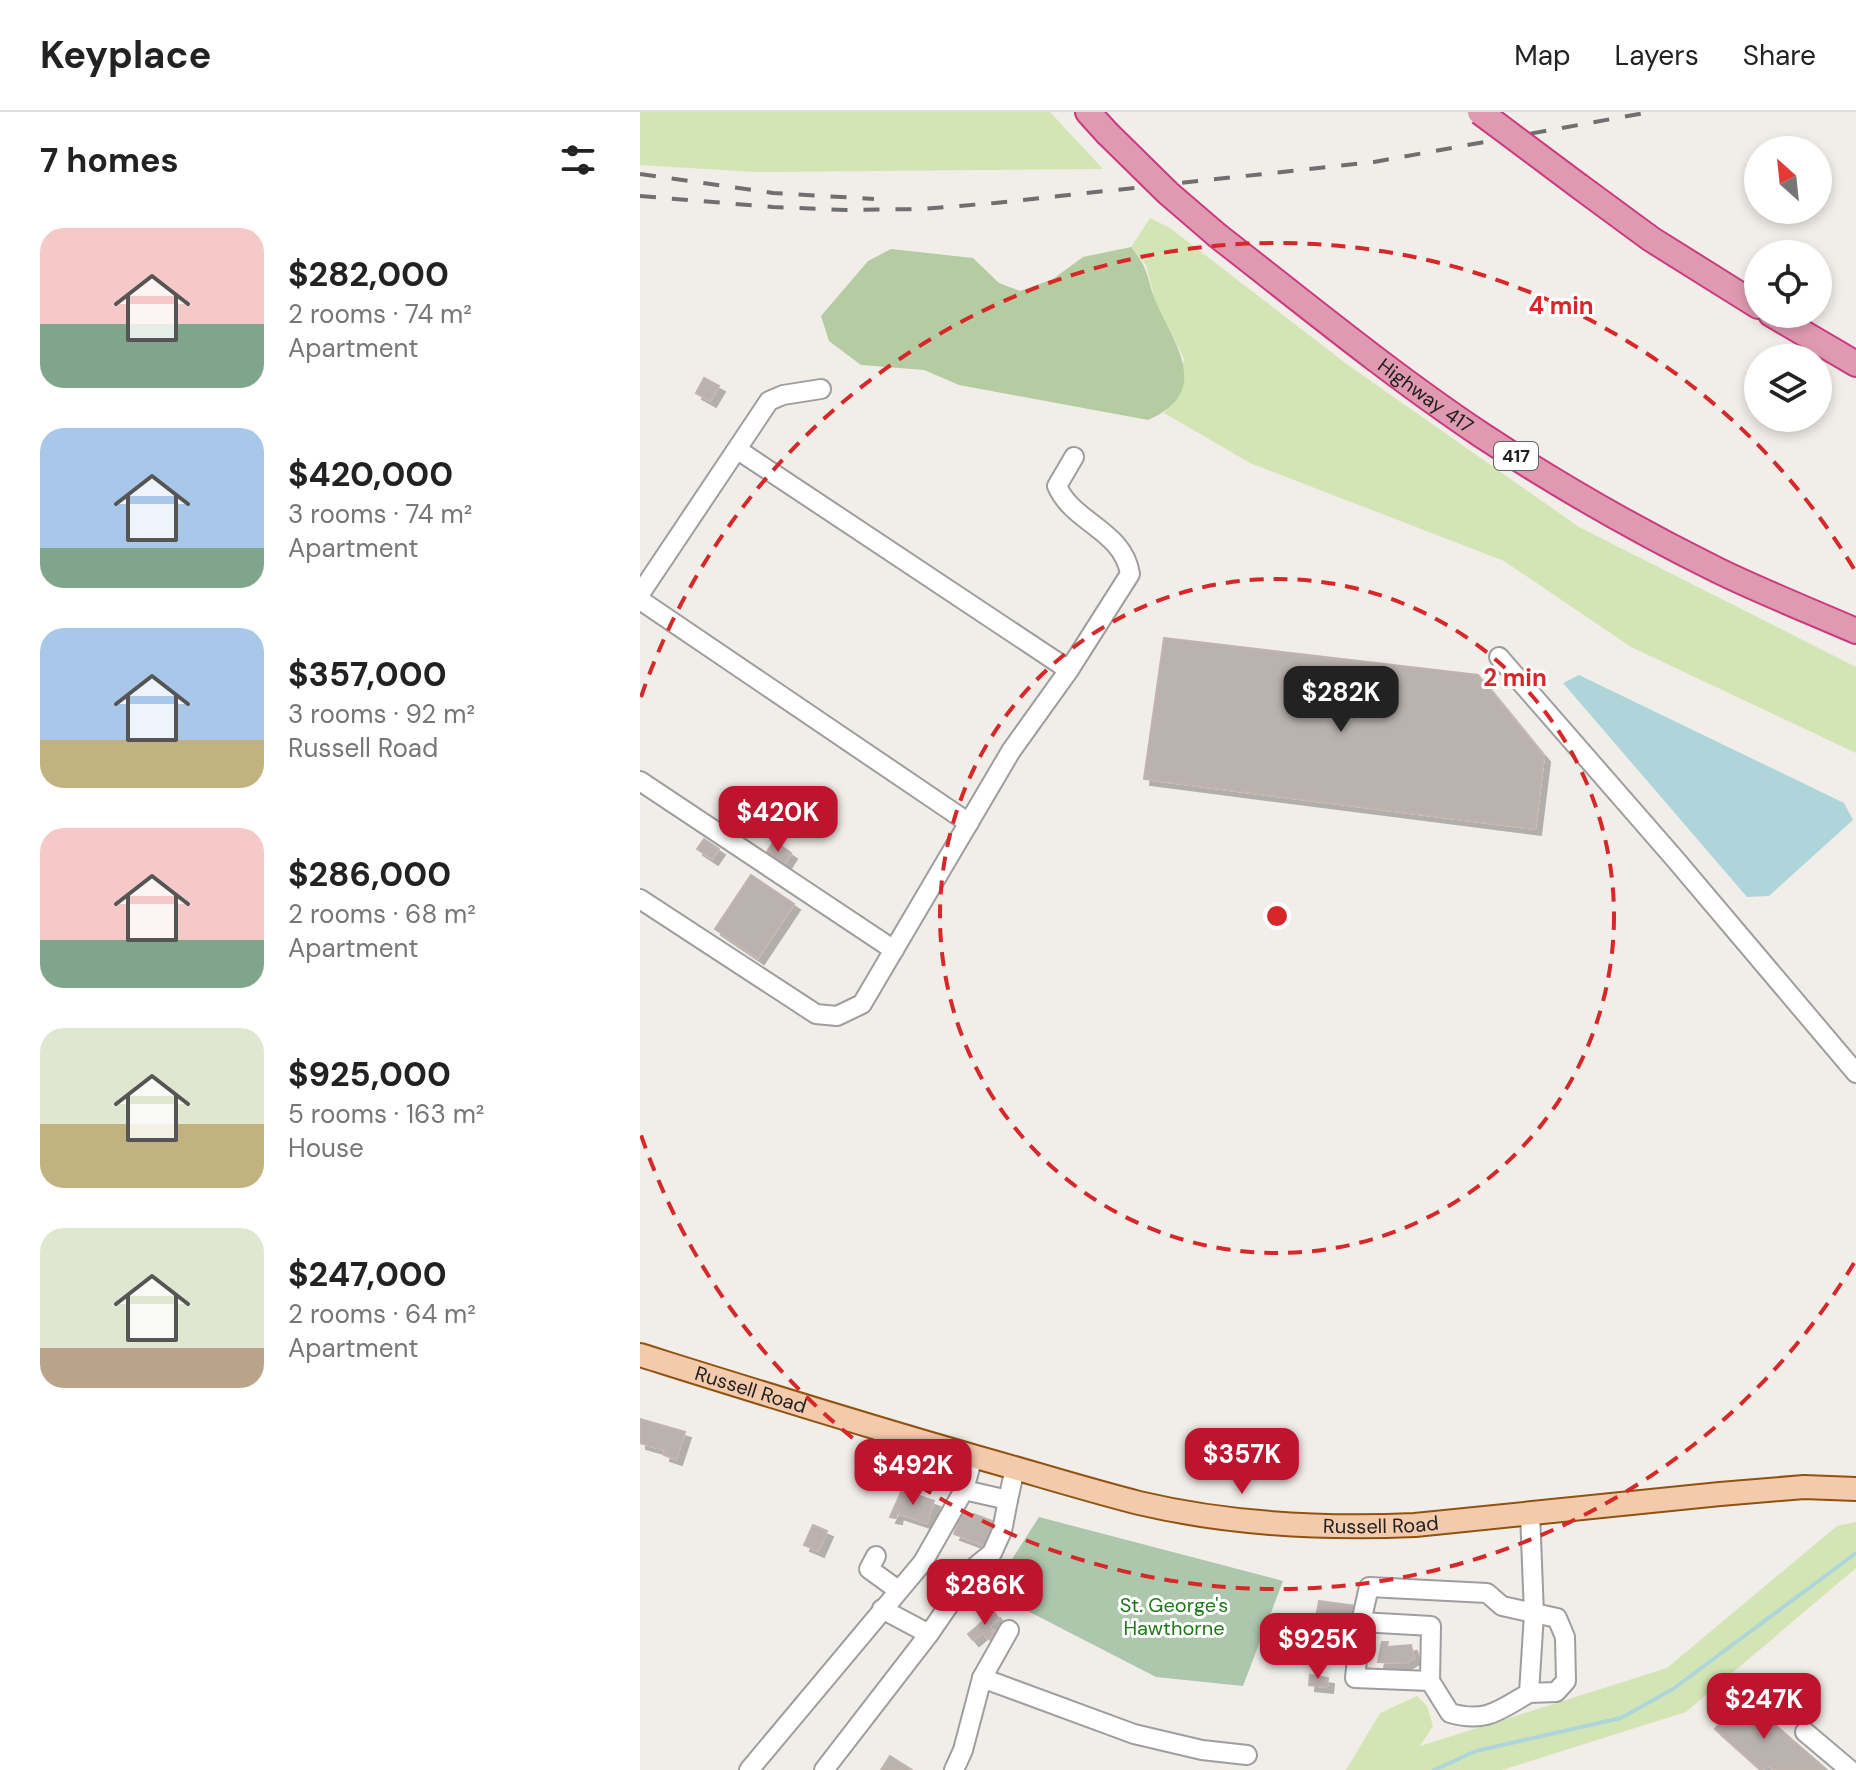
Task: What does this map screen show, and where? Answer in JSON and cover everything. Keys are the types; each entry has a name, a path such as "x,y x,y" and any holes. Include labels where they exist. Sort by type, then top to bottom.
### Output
{"highway":[{"name":"Highway 417","path":"1088,112 1168,193 1218,236 1400,376 1480,433 1638,529 1720,571 1856,631"},
{"path":"1480,112 1651,239 1744,297"},
{"path":"1795,328 1856,364"},
{"path":"1638,529 1769,608 1856,650"}],"main road":[{"name":"Russell Road","path":"640,1355 1140,1503 1273,1523 1381,1527 1790,1488 1856,1489"}],"lane":[{"path":"821,389 783,395 769,401 640,597 969,823"},
{"path":"738,450 1069,670"},
{"path":"640,899 816,1014 837,1016 862,1004 1011,751 1069,670 1130,574 1128,559 1115,540 1064,502 1057,486 1074,457"},
{"path":"1499,657 1856,1073"},
{"path":"640,781 894,950"},
{"path":"749,1770 923,1562 964,1490 973,1456"},
{"path":"824,1770 929,1634 981,1559 992,1553 1002,1531 1015,1468"},
{"path":"964,1490 1008,1500"},
{"path":"1529,1693 1534,1614 1530,1513"},
{"path":"876,1556 869,1569 898,1590"},
{"path":"1361,1622 1431,1626 1430,1681 1450,1713 1472,1719 1496,1712 1529,1693 1556,1692 1566,1681 1565,1637 1557,1618 1502,1606 1487,1593 1369,1587 1361,1622 1355,1678 1430,1681"},
{"path":"882,1609 929,1634"},
{"path":"954,1770 963,1750 982,1678 1009,1630"},
{"path":"982,1678 1134,1734 1202,1750 1247,1755"},
{"path":"1805,1732 1850,1770"}],"green space":[{"path":"640,112 1050,112 1103,169 755,172 640,165"},
{"path":"1150,218 1170,228 1348,365 1579,527 1856,667 1856,753 1631,647 1504,561 1250,463 1164,413 1173,403 1184,359 1155,300 1146,265 1131,247"},
{"path":"1131,247 1145,269 1184,368 1184,383 1179,396 1167,409 1148,420 959,385 924,370 861,365 829,341 821,316 868,261 891,249 973,258 999,283 1020,291 1053,279 1083,257"},
{"name":"St. George's Hawthorne","path":"1039,1517 1283,1581 1243,1686 1156,1677 991,1592"},
{"path":"1856,1522 1856,1568 1686,1712 1502,1770 1346,1770 1380,1713 1417,1696 1427,1706 1433,1726 1420,1746 1667,1668 1837,1526"}],"water":[{"path":"1579,675 1844,803 1853,820 1769,896 1747,897 1563,683"}],"building":[{"path":"704,378 719,386 710,401 696,393"},
{"path":"1164,638 1478,675 1544,756 1535,829 1144,779"},
{"path":"704,839 719,849 712,859 697,849"},
{"path":"774,841 791,853 783,866 765,855"},
{"path":"751,875 794,904 758,958 715,929"},
{"path":"640,1419 685,1432 676,1459 664,1455 665,1450 640,1443"},
{"path":"902,1490 934,1501 927,1523 897,1513 896,1518 890,1517"},
{"path":"962,1514 973,1518 974,1514 1000,1524 992,1548 954,1534"},
{"path":"813,1525 827,1531 818,1551 804,1545"},
{"path":"983,1563 996,1572 977,1601 964,1592"},
{"path":"1319,1601 1357,1606 1355,1622 1316,1617"},
{"path":"994,1612 999,1619 989,1627 995,1633 988,1639 983,1632 973,1640 968,1634"},
{"path":"1382,1642 1388,1642 1387,1647 1411,1645 1414,1658 1405,1663 1378,1662"},
{"path":"1310,1675 1328,1678 1327,1687 1309,1685"},
{"path":"1743,1697 1827,1770 1774,1770 1769,1766 1761,1770 1715,1729"},
{"path":"890,1756 912,1770 881,1770"}],"waterway":[{"path":"1434,1770 1476,1751 1621,1718 1673,1689 1856,1553"}],"railway":[{"path":"640,196 846,210 922,209 995,203 1374,162 1650,112"},
{"path":"640,174 773,193 874,199"}]}
